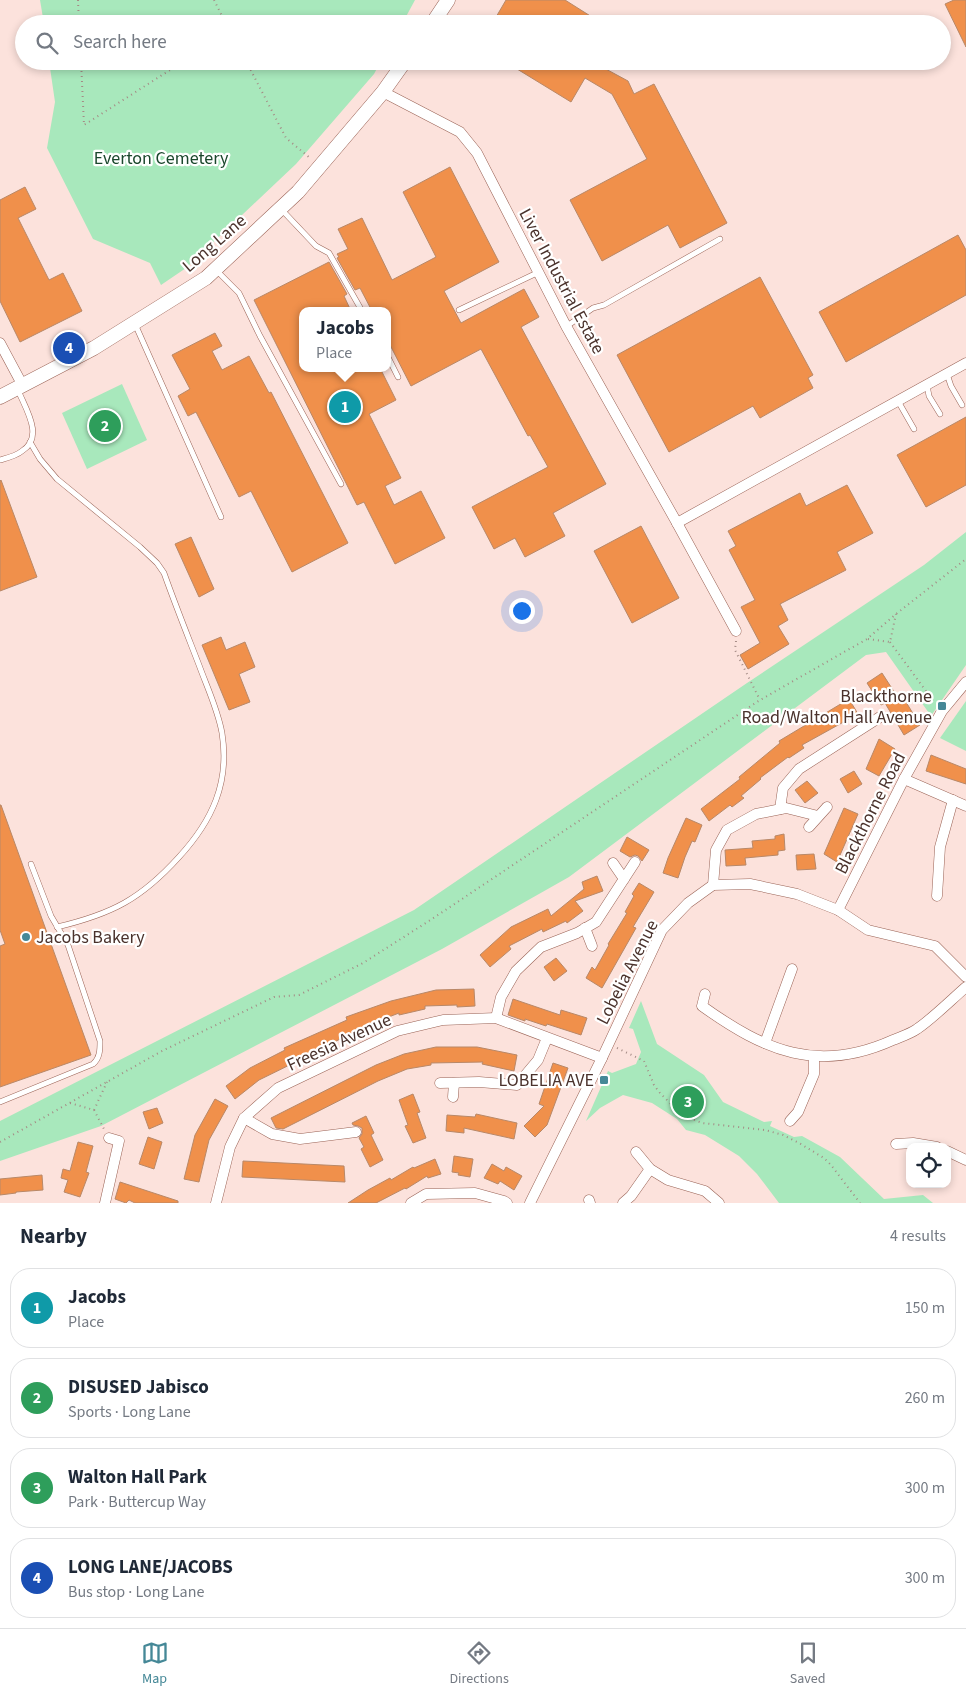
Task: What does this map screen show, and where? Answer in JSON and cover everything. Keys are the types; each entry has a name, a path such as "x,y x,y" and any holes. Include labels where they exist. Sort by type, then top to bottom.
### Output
{"main road":[{"path":"438,15 448,0"},
{"name":"Long Lane","path":"0,397 94,348 206,278 298,192 383,92 399,70"}],"street":[{"name":"Liver Industrial Estate","path":"383,92 460,132 477,153 566,326 736,631"},
{"path":"0,343 20,388"},
{"path":"677,523 966,363"},
{"name":"Blackthorne Road","path":"838,910 904,779 942,711 966,682"},
{"path":"780,809 783,788 798,770 880,716"},
{"path":"904,779 966,806"},
{"path":"937,896 940,847 953,800"},
{"path":"809,827 827,807"},
{"path":"818,816 786,808 756,814 727,830 716,850 713,885 750,884 797,894 838,910 868,930 935,946 966,977"},
{"path":"496,1018 501,998 516,971 541,947 596,922 635,862"},
{"path":"613,863 624,879"},
{"name":"Lobelia Avenue","path":"530,1203 609,1044 662,930 688,904 713,885"},
{"path":"585,928 592,946"},
{"path":"765,1044 792,969"},
{"path":"705,994 702,1006 725,1023 765,1044 786,1052 814,1057 841,1056 872,1049 917,1029 966,987"},
{"name":"Freesia Avenue","path":"216,1203 230,1147 244,1118 278,1088 397,1031 443,1020 496,1018 602,1058"},
{"path":"440,1083 479,1082 517,1085 538,1060 547,1038"},
{"path":"790,1121 798,1112 814,1074 814,1057"},
{"path":"453,1097 454,1083"},
{"path":"244,1118 272,1134 300,1139 356,1132"},
{"path":"105,1203 120,1141 108,1138"},
{"path":"896,1144 906,1143"},
{"path":"636,1152 650,1169 668,1180 705,1191 719,1203"},
{"path":"951,1153 966,1160"},
{"path":"623,1203 631,1196 650,1169"},
{"path":"410,1203 426,1194 475,1193 507,1203"}],"lane":[{"path":"281,208 316,246 329,254 360,307"},
{"path":"566,326 592,308 604,305 720,239"},
{"path":"216,269 239,293 260,336 341,484"},
{"path":"458,310 538,272"},
{"path":"134,323 221,517"},
{"path":"391,362 398,377"},
{"path":"948,374 951,386 962,405"},
{"path":"926,385 929,396 940,414"},
{"path":"0,460 27,448 32,436 32,424 20,388"},
{"path":"898,400 914,429"},
{"path":"30,442 40,459 57,479 140,546 164,573 214,704 222,733 224,759 223,774 216,803 192,843 164,874 143,892 110,911 57,927"},
{"path":"0,1102 93,1064 99,1055 100,1041 68,944 51,916 31,864"}],"path":[{"path":"78,0 79,15"},
{"path":"214,0 222,15"},
{"path":"81,70 84,125 170,70"},
{"path":"251,70 286,138 320,166"},
{"path":"0,1142 162,1051 274,997 299,995 363,963 440,914 760,700 867,638 966,559"},
{"path":"890,642 896,614"},
{"path":"736,631 736,650 760,700"},
{"path":"867,638 890,642 942,711"},
{"path":"609,1044 644,1061 654,1085 682,1115 702,1123 765,1130 784,1135 800,1143 831,1164 860,1203"},
{"path":"94,1110 108,1081"},
{"path":"70,1102 94,1110 108,1138"}],"green space":[{"path":"40,0 415,0 407,15 42,15"},
{"name":"Everton Cemetery","path":"50,70 376,70 296,164 186,268 161,285 150,263 93,239 47,148 55,102"},
{"path":"122,384 147,440 87,469 62,413"},
{"path":"966,532 966,665 931,716 886,652 866,655 569,877 442,949 101,1126 0,1161 0,1121 414,910 924,565"},
{"path":"966,701 966,751 940,738"},
{"path":"641,1001 657,1044 704,1075 723,1102 764,1122 772,1121 770,1126 794,1137 802,1136 840,1157 884,1199 923,1195 933,1203 779,1203 757,1174 739,1156 705,1135 686,1130 677,1119 652,1103 623,1095 600,1108 586,1121 608,1071 612,1073 636,1064 641,1052 633,1029 629,1028"}],"building":[{"path":"506,0 565,0 589,15 497,15"},
{"path":"954,0 966,0 966,47 951,15 945,4"},
{"path":"519,70 608,70 628,81 634,94 654,84 727,223 680,248 668,225 602,261 570,200 647,159 612,94 585,78 571,102"},
{"path":"450,167 499,262 444,291 461,323 524,289 539,317 521,327 606,484 553,513 565,536 525,557 515,538 494,549 472,507 548,467 530,435 528,436 481,349 411,386 391,347 391,307 370,307 360,288 355,290 337,258 339,257 337,254 348,249 338,229 362,218 392,280 436,257 403,192"},
{"path":"25,187 36,209 18,218 49,280 63,273 82,311 20,342 0,301 0,200"},
{"path":"958,235 966,250 966,295 846,362 819,312"},
{"path":"329,262 347,294 344,296 349,307 299,307 299,372 382,372 396,400 369,414 401,478 385,486 394,505 421,491 445,538 395,564 364,502 357,505 254,300"},
{"path":"760,277 813,375 808,378 813,388 760,418 753,406 669,452 617,355"},
{"path":"215,333 222,346 212,351 222,370 249,356 269,393 271,392 348,543 292,572 251,491 239,497 196,412 188,416 178,396 190,389 172,355"},
{"path":"966,417 966,485 926,507 897,455"},
{"path":"0,481 37,577 0,591"},
{"path":"847,485 873,533 837,552 846,570 780,604 788,620 778,626 789,644 748,669 740,655 760,643 741,607 755,600 729,550 736,546 728,531 800,493 806,506"},
{"path":"641,526 679,598 632,623 594,551"},
{"path":"191,537 214,589 199,597 175,544"},
{"path":"221,637 226,650 245,642 255,667 239,674 250,702 229,710 202,645"},
{"path":"882,673 902,704 906,702 920,725 904,735 885,703 881,705 867,683"},
{"path":"849,699 858,714 802,745 804,748 788,757 760,778 741,796 744,798 732,807 730,805 709,821 701,809 740,779 739,777 780,743 779,741"},
{"path":"879,739 895,749 879,776 866,769"},
{"path":"931,755 966,769 966,784 926,771"},
{"path":"854,771 862,784 848,793 840,779"},
{"path":"807,781 818,793 805,803 795,790"},
{"name":"Jacobs Bakery","path":"0,805 91,1055 0,1087 0,946 5,944 0,930"},
{"path":"844,808 858,814 837,862 824,854"},
{"path":"686,818 702,825 695,842 692,841 678,878 663,873"},
{"path":"784,834 785,850 778,851 778,855 745,858 746,865 726,866 725,850 753,848 752,841 775,839 775,836"},
{"path":"627,837 649,850 642,861 638,856 630,857 620,851"},
{"path":"814,854 816,869 797,870 796,855"},
{"path":"597,876 603,891 575,901 583,911 567,923 566,921 543,932 542,929 509,946 511,949 490,967 480,955 511,927 548,909 551,916 584,889 582,882"},
{"path":"639,883 654,892 633,927 636,928 602,988 586,978 592,967 595,970 627,913 625,912 634,896 632,894"},
{"path":"556,958 567,971 554,981 544,967"},
{"path":"474,989 475,1006 425,1006 425,1009 399,1015 399,1013 368,1025 369,1027 342,1038 259,1080 235,1099 226,1086 250,1068 285,1050 284,1048 347,1020 346,1017 391,1001 436,990"},
{"path":"513,999 560,1015 561,1010 587,1018 581,1035 547,1024 546,1026 508,1015"},
{"path":"436,1047 477,1047 517,1055 514,1071 482,1064 483,1062 431,1063 431,1065 407,1069 378,1081 283,1129 276,1128 271,1118 376,1065 404,1054"},
{"path":"553,1063 568,1068 547,1125 535,1137 524,1126 544,1106 539,1104"},
{"path":"413,1094 420,1112 417,1113 426,1138 413,1143 405,1126 408,1125 399,1100"},
{"path":"215,1099 228,1106 209,1140 199,1182 184,1179 195,1135"},
{"path":"157,1108 163,1123 149,1129 143,1112"},
{"path":"476,1114 517,1123 514,1139 464,1128 464,1133 446,1131 447,1115 475,1117"},
{"path":"366,1116 374,1133 371,1135 383,1160 370,1167 361,1149 364,1147 359,1138 362,1134 362,1128 352,1123"},
{"path":"148,1137 162,1142 154,1169 139,1164"},
{"path":"78,1142 93,1146 86,1172 89,1173 80,1197 64,1192 68,1180 61,1178 63,1169 70,1171"},
{"path":"454,1156 473,1159 470,1177 452,1172"},
{"path":"435,1159 441,1174 428,1178 427,1176 406,1189 376,1203 348,1203 390,1178 391,1180 413,1167"},
{"path":"243,1161 344,1166 345,1182 242,1177"},
{"path":"492,1164 504,1171 506,1167 522,1176 514,1190 500,1181 498,1184 484,1178"},
{"path":"42,1175 43,1190 0,1195 0,1179"},
{"path":"120,1182 178,1201 178,1203 135,1203 129,1200 126,1203 115,1199"}],"place":[{"name":"LONG LANE/JACOBS","path":"69,348"},
{"name":"Jacobs","path":"345,407"},
{"name":"DISUSED Jabisco","path":"105,426"},
{"name":"Blackthorne Road/Walton Hall Avenue","path":"942,706"},
{"name":"Jacobs Bakery","path":"26,937"},
{"name":"LOBELIA AVE","path":"604,1080"},
{"name":"Walton Hall Park","path":"688,1102"}]}
